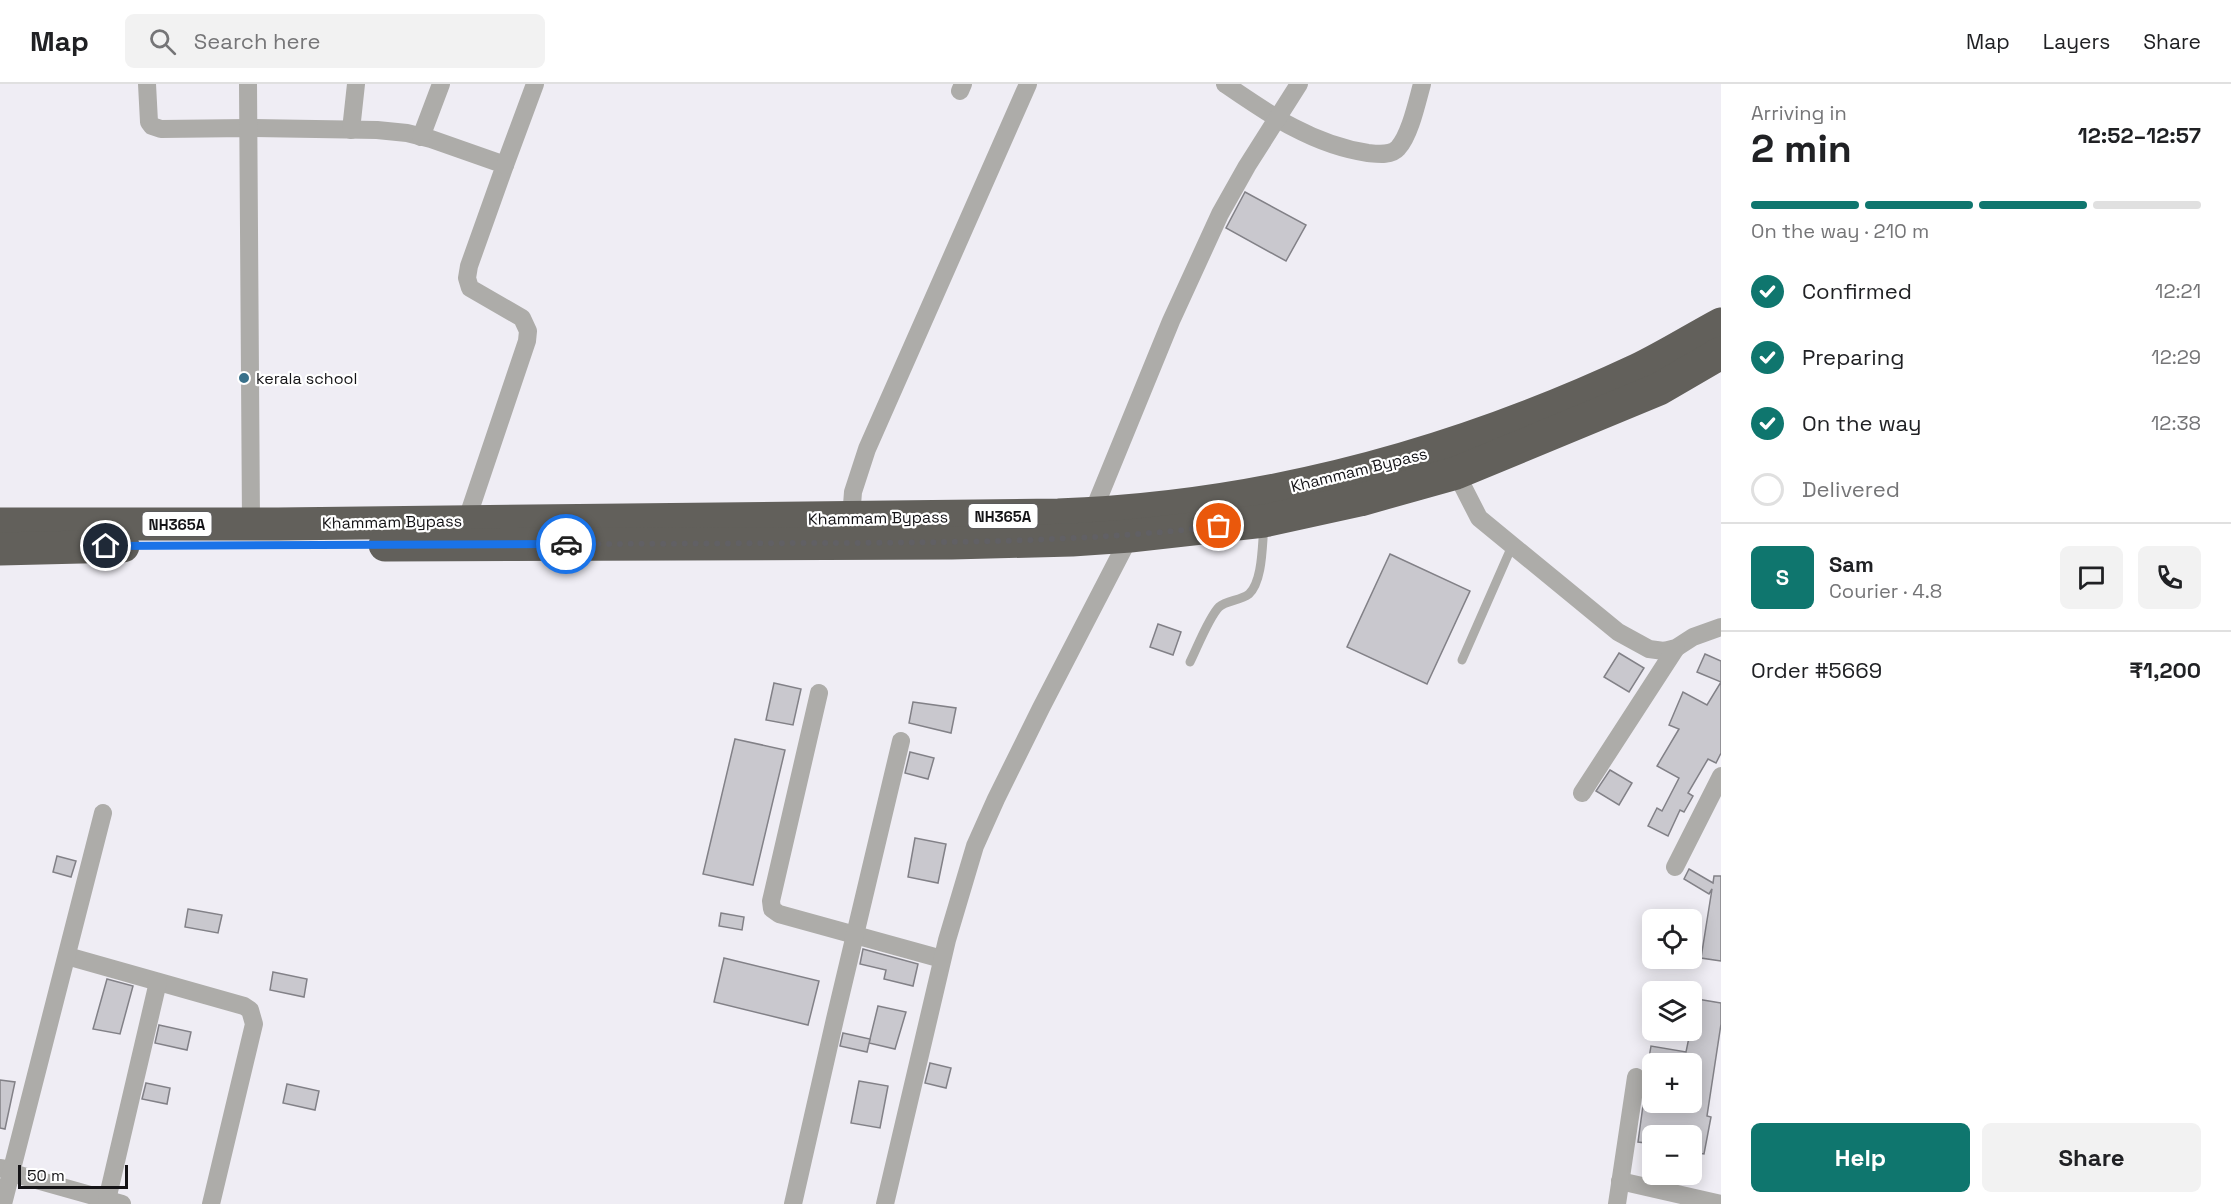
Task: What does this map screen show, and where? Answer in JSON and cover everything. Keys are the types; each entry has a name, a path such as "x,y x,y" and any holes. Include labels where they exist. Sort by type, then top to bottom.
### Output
{"highway":[{"name":"Khammam Bypass","path":"251,534 466,522 851,518 937,530 1175,507 1251,495 1337,477 1442,449 1531,416 1638,369 1721,324"},
{"name":"Khammam Bypass","path":"0,524 105,535 937,530 1130,536 1264,521 1360,500 1456,473 1529,445 1659,389 1721,353"},
{"name":"Khammam Bypass","path":"0,549 105,535"}],"street":[{"path":"147,84 147,113 149,122 155,128 167,130 248,128 377,130 421,137 505,165"},
{"path":"248,84 251,534"},
{"path":"351,130 356,84"},
{"path":"421,137 441,84"},
{"path":"466,522 527,341 528,331 522,318 470,288 467,282 469,266 535,84"},
{"path":"851,518 855,484 867,449 1028,84"},
{"path":"1225,84 1276,120 1324,143 1354,151 1389,154 1398,148 1403,140 1422,84"},
{"path":"1092,514 1171,321 1220,214 1247,166 1299,84"},
{"path":"1456,473 1479,518 1618,632 1649,649 1664,651 1676,648 1693,637 1721,627"},
{"path":"885,1204 942,959 975,846 996,799 1130,536"},
{"path":"1582,793 1676,648"},
{"path":"819,693 771,905 772,909 779,914 942,959"},
{"path":"794,1204 901,741"},
{"path":"1675,867 1721,776"},
{"path":"3,1204 5,1170 67,956 104,813"},
{"path":"67,956 244,1006 253,1014 254,1024 211,1204"},
{"path":"5,1170 115,1202 158,982"},
{"path":"1617,1204 1636,1077"},
{"path":"1620,1181 1721,1203"}],"lane":[{"path":"1190,662 1216,611 1226,603 1241,599 1253,589 1261,563 1264,521"},
{"path":"1462,660 1512,546"}],"building":[{"path":"1245,192 1306,225 1286,261 1226,228"},
{"path":"1390,554 1470,591 1427,684 1347,647"},
{"path":"1158,624 1181,632 1173,655 1150,647"},
{"path":"1619,653 1644,668 1629,692 1604,677"},
{"path":"1705,654 1721,661 1721,682 1697,672"},
{"path":"1721,682 1721,753 1716,763 1708,759 1688,793 1693,796 1684,812 1680,810 1668,836 1648,826 1657,808 1662,811 1679,778 1657,766 1679,729 1669,725 1683,692 1707,705"},
{"path":"774,683 801,689 793,725 766,720"},
{"path":"913,702 956,708 951,733 909,723"},
{"path":"735,739 785,750 753,885 703,874"},
{"path":"910,752 934,758 928,779 905,773"},
{"path":"1610,770 1632,783 1619,805 1596,791"},
{"path":"915,838 946,844 938,883 908,877"},
{"path":"57,856 76,861 71,877 53,872"},
{"path":"1689,869 1713,883 1714,876 1721,876 1721,961 1702,958 1712,889 1709,894 1684,879"},
{"path":"188,909 222,915 218,933 185,927"},
{"path":"721,913 744,917 742,930 719,926"},
{"path":"863,949 918,964 913,986 884,979 886,970 860,964"},
{"path":"724,958 819,981 808,1025 714,1002"},
{"path":"273,972 307,979 304,997 270,990"},
{"path":"107,979 133,986 120,1034 93,1029"},
{"path":"1702,1000 1721,1003 1721,1024 1707,1116 1711,1117 1704,1154 1702,1154 1702,1125 1642,1125 1642,1143 1638,1142 1642,1113 1702,1113 1702,1053 1650,1053 1651,1046 1686,1052 1688,1041 1702,1041"},
{"path":"878,1006 906,1012 895,1049 869,1043"},
{"path":"159,1025 191,1032 187,1050 155,1043"},
{"path":"843,1033 870,1039 867,1052 840,1046"},
{"path":"930,1063 951,1068 946,1088 925,1083"},
{"path":"0,1080 15,1082 5,1129 0,1128"},
{"path":"859,1081 888,1086 880,1128 851,1123"},
{"path":"146,1083 170,1088 167,1104 142,1099"},
{"path":"287,1084 319,1091 315,1110 283,1103"}],"way so far":[{"path":"566,544 938,543 1052,540 1130,536 1219,526"}],"place":[{"name":"kerala school","path":"244,378"}],"route":[{"path":"106,546 566,544"}]}
